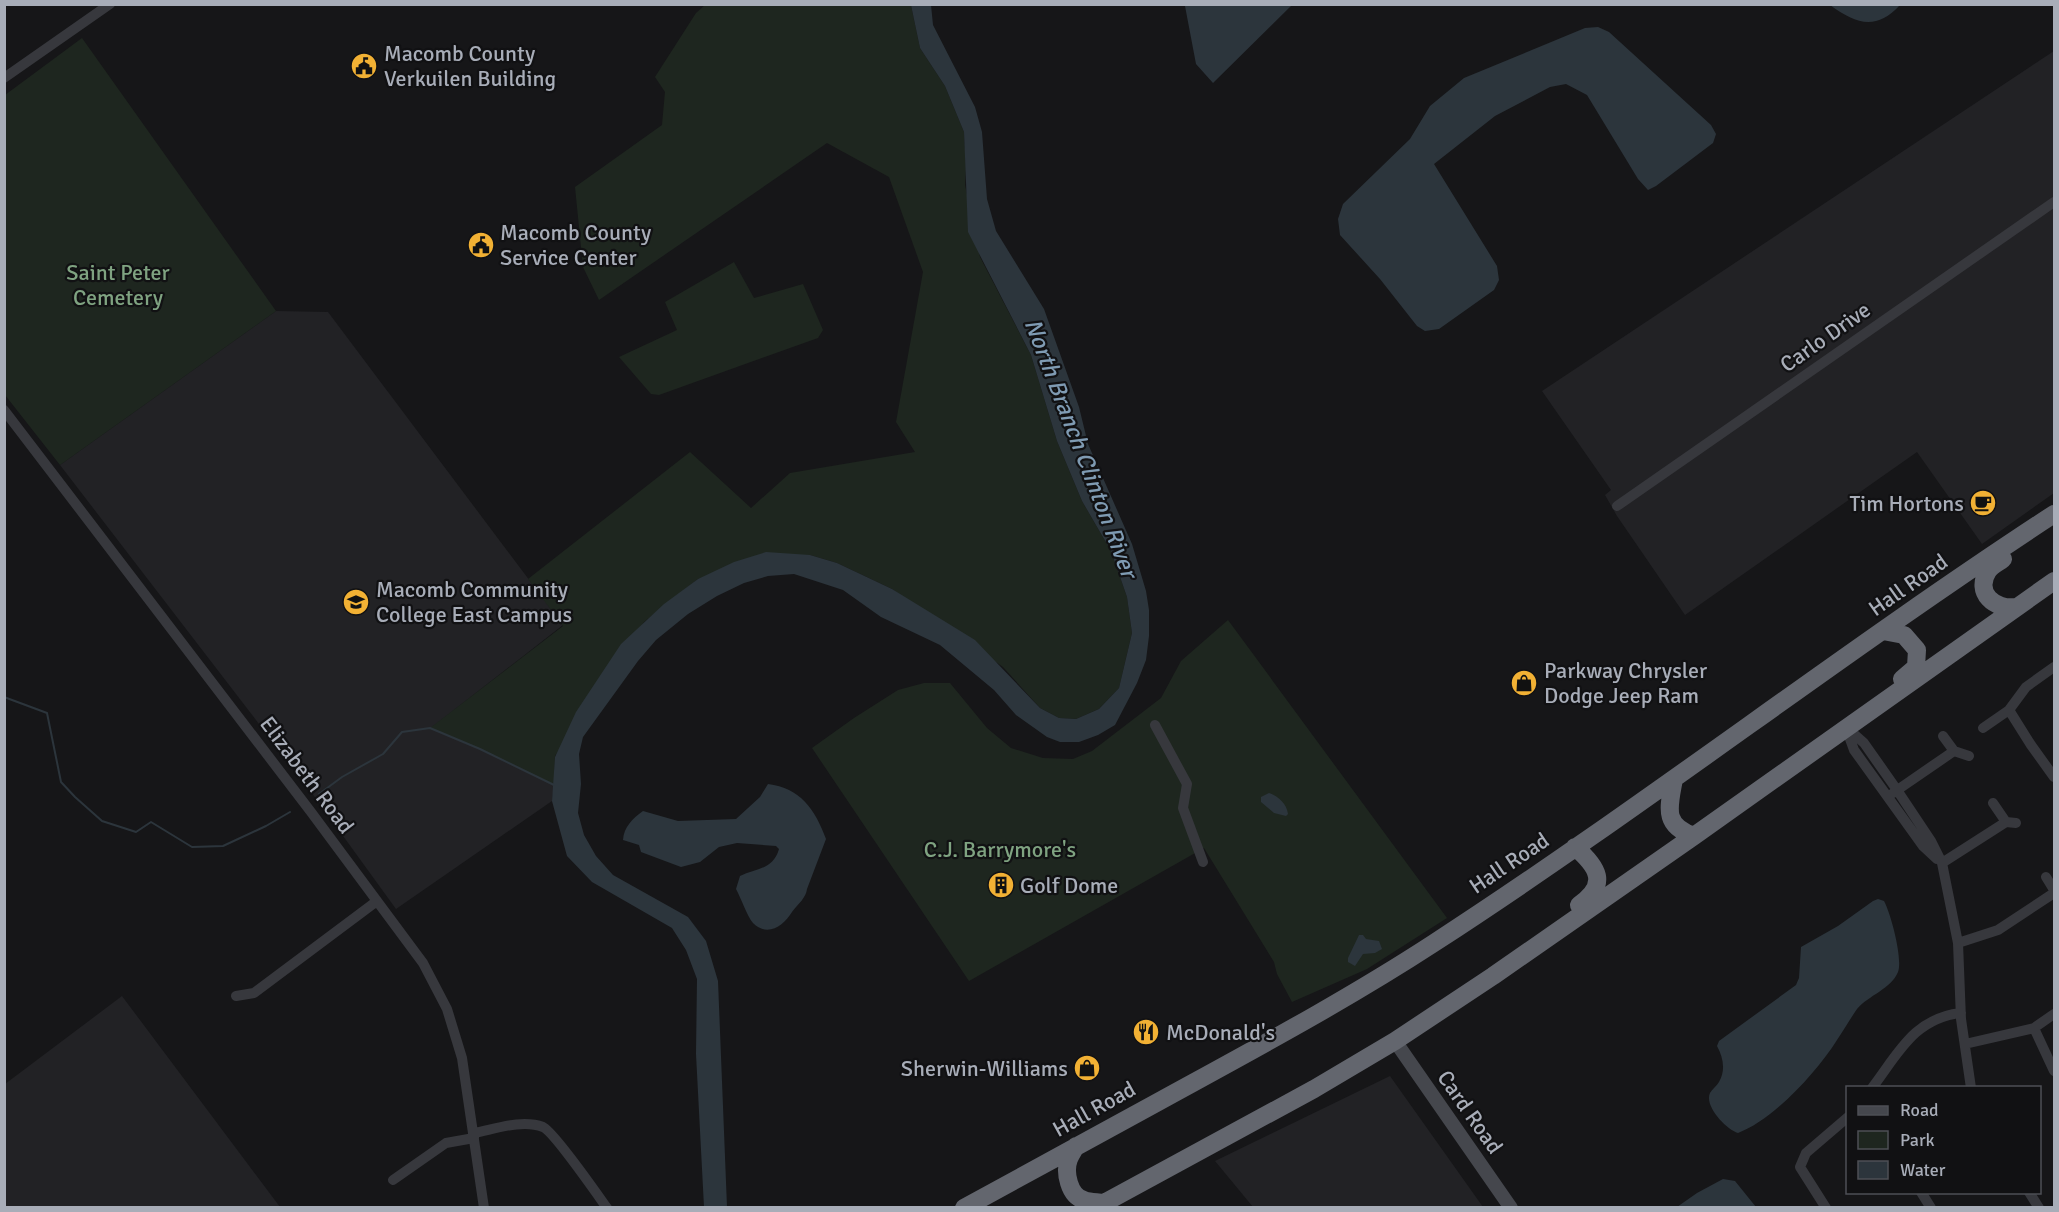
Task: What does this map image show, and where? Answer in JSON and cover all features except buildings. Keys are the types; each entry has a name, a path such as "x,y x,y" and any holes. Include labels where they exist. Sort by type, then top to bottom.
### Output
{"highway":[{"name":"Hall Road","path":"964,1208 1355,993 1491,905 1883,631 2055,514"},
{"path":"2016,607 1999,607 1988,597 1984,590 1986,574 1990,568 2055,524"},
{"path":"1076,1146 1067,1167 1071,1188 1076,1197 1099,1205 1314,1089 1395,1041 1505,967 2055,581"},
{"path":"1846,728 1916,667 1917,650 1912,643 1904,635 1883,631"},
{"path":"1674,779 1669,809 1672,821 1678,828 1694,836"},
{"path":"1505,967 1519,948 1586,901 1597,888 1598,879 1595,869 1587,857 1575,847"}],"street":[{"path":"4,78 110,4"},
{"name":"Carlo Drive","path":"1617,506 2055,202"},
{"name":"Elizabeth Road","path":"4,410 416,953 447,1009 462,1058 484,1208"},
{"path":"1983,728 2009,710 2026,687 2055,667"},
{"path":"2009,710 2055,777"},
{"path":"1155,725 1187,784 1183,808 1203,862"},
{"path":"1846,728 1864,743 1931,841 1942,863 1958,943 1961,1013 1971,1086"},
{"path":"1846,728 1854,750 1923,846 1942,863"},
{"path":"1943,736 1954,751 1969,756"},
{"path":"1888,797 1954,751"},
{"path":"1942,863 2011,822 1993,803"},
{"path":"1958,943 1998,930 2055,892 2046,877"},
{"path":"236,996 254,993 377,901"},
{"path":"1873,1086 1914,1033 1929,1021 1946,1014 1961,1013"},
{"path":"1965,1044 2034,1028 2055,1014"},
{"path":"2034,1028 2055,1071"},
{"name":"Card Road","path":"1395,1041 1511,1208"},
{"path":"1826,1208 1800,1167 1806,1153 1846,1119"},
{"path":"393,1180 434,1149 446,1143 522,1124 544,1128 607,1208"},
{"path":"1922,1194 1931,1208"},
{"path":"2030,1194 2039,1208"}],"shaded area":[{"path":"2054,51 2054,493 1982,544 1917,452 1685,615 1617,516 1605,495 1611,490 1542,391"},
{"name":"Macomb Community College East Campus","path":"276,311 328,312 563,625 431,728 554,785 552,801 396,909 309,789 60,465"},
{"path":"122,996 280,1207 5,1207 5,1084"},
{"path":"1390,1076 1483,1207 1253,1207 1215,1161"}],"green space":[{"path":"705,5 911,5 920,48 945,86 964,132 965,185 980,257 1031,355 1057,441 1082,501 1111,551 1127,597 1132,633 1119,688 1099,709 1076,719 1059,718 1040,708 1003,667 892,589 837,563 810,555 698,579 644,622 555,756 554,785 480,749 430,728 563,626 528,579 690,452 751,508 790,473 915,452 896,422 923,272 889,177 827,143 599,300 583,267 575,187 662,125 665,92 655,77 696,13"},
{"name":"Saint Peter Cemetery","path":"82,38 276,311 60,465 5,395 5,95"},
{"path":"734,262 754,298 803,284 823,330 818,338 659,395 651,394 619,357 677,330 665,302"},
{"name":"C.J. Barrymore's","path":"1228,620 1447,918 1367,969 1292,1002 1277,974 1274,962 1204,848 969,981 812,748 898,690 924,683 950,683 987,728 1011,748 1043,758 1073,759 1092,751 1161,698 1181,661"}],"water":[{"path":"1187,4 1292,5 1213,83 1196,64 1185,6"},
{"name":"North Branch Clinton River","path":"911,5 931,5 933,25 975,107 982,132 987,199 996,231 1044,309 1079,407 1088,444 1132,544 1146,591 1149,610 1146,660 1115,725 1079,742 1060,742 1047,737 1016,715 994,690 940,645 881,617 843,590 794,574 768,576 744,583 717,596 688,614 656,640 638,661 583,737 579,754 581,784 578,813 584,835 596,856 613,875 688,917 706,941 718,981 727,1207 704,1207 696,1054 697,979 686,950 672,928 592,882 567,856 552,801 555,757 576,712 621,644 664,604 698,579 734,562 766,552 810,555 837,563 892,589 975,640 1040,708 1059,718 1076,719 1099,709 1119,688 1132,633 1127,597 1111,551 1082,501 1057,441 1031,355 968,232 964,132 945,86 920,48"},
{"path":"1830,5 1900,5 1883,19 1866,22 1849,17"},
{"path":"1598,27 1609,32 1711,125 1716,134 1713,143 1648,190 1638,179 1587,95 1566,84 1550,87 1495,116 1434,164 1497,266 1499,280 1494,290 1439,329 1425,331 1417,326 1380,279 1340,235 1338,219 1343,204 1410,139 1430,106 1464,78 1585,28"},
{"path":"768,784 779,786 798,795 817,818 826,839 805,895 785,921 770,930 753,923 736,889 740,876 773,861 779,849 776,846 737,843 719,847 700,862 681,867 641,852 639,845 623,840 629,824 643,811 678,821 736,819 760,797"},
{"path":"1269,793 1279,798 1284,804 1288,814 1286,816 1274,813 1261,802 1261,797"},
{"path":"1878,899 1884,901 1896,936 1899,966 1895,978 1857,1009 1828,1053 1793,1094 1751,1127 1738,1133 1733,1131 1717,1116 1709,1098 1721,1077 1723,1068 1717,1046 1719,1041 1796,985 1799,978 1801,947"},
{"path":"1359,935 1363,935 1366,939 1379,941 1382,949 1375,953 1363,954 1355,966 1348,962 1348,958"},
{"path":"1723,1179 1735,1181 1756,1207 1677,1207 1697,1193"}],"waterway":[{"path":"4,697 47,713 61,782 102,821 136,832 151,822 192,847 223,846 290,812"},
{"path":"319,794 342,777 383,754 402,732 430,728 480,749 554,785"}],"place":[{"name":"Macomb County Verkuilen Building","path":"364,66"},
{"name":"Macomb County Service Center","path":"481,245"},
{"name":"Tim Hortons","path":"1983,503"},
{"name":"Macomb Community College East Campus","path":"356,602"},
{"name":"Parkway Chrysler Dodge Jeep Ram","path":"1524,683"},
{"name":"Golf Dome","path":"1001,885"},
{"name":"McDonald's","path":"1146,1032"},
{"name":"Sherwin-Williams","path":"1087,1068"}]}
